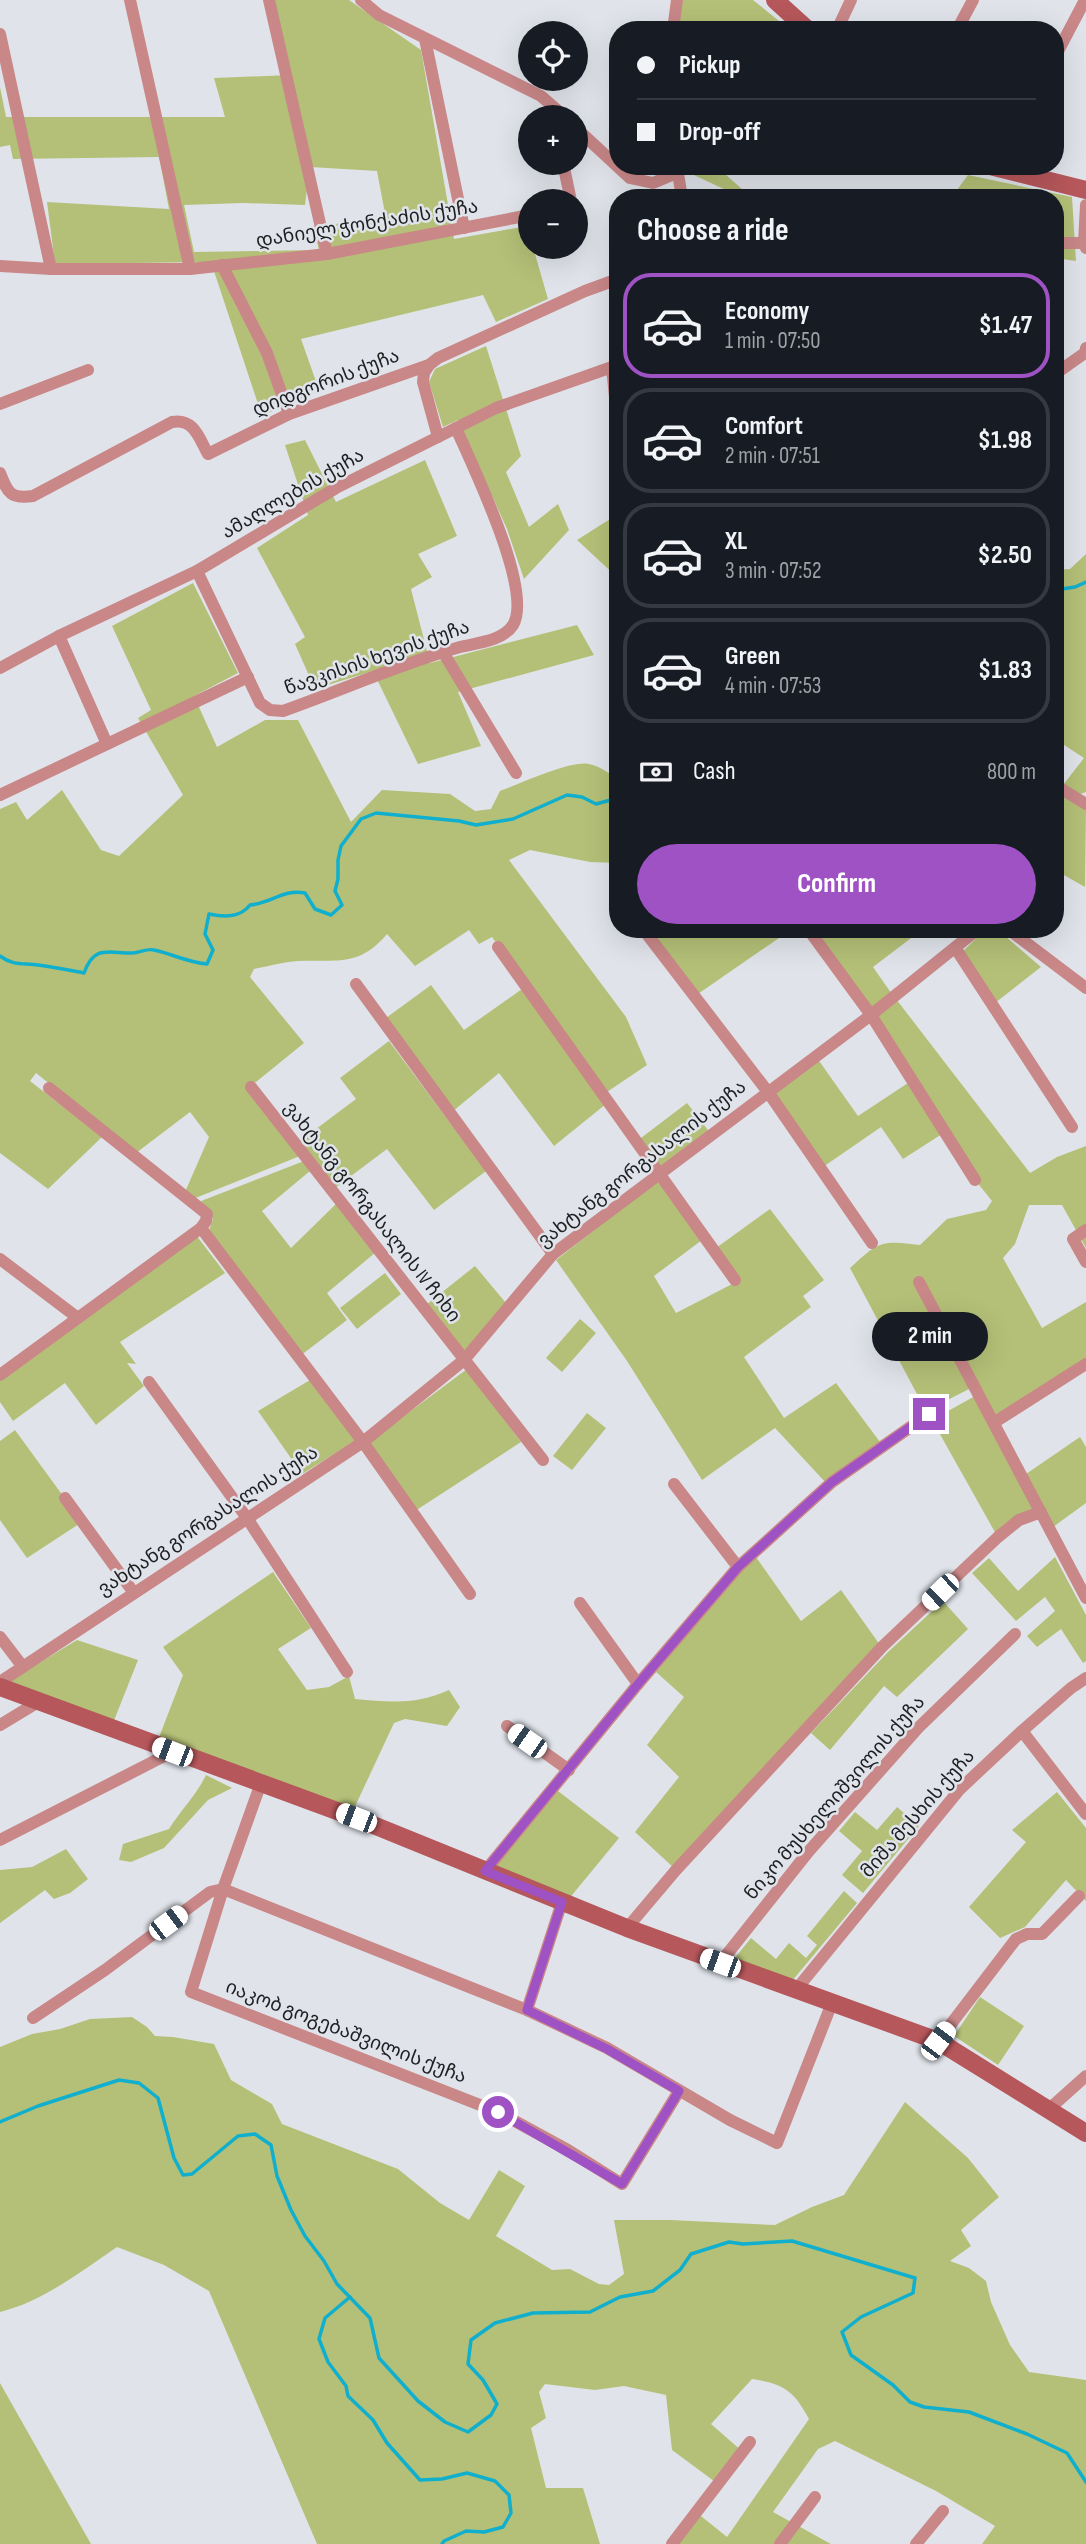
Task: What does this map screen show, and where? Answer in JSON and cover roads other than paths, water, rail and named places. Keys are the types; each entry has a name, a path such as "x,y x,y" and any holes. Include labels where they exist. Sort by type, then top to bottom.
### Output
{"street":[{"path":"130,0 190,269"},
{"path":"269,0 327,254"},
{"path":"361,0 379,15 541,96 548,105"},
{"path":"674,21 677,0"},
{"path":"775,0 798,21"},
{"path":"841,21 851,0"},
{"path":"962,21 973,0"},
{"path":"1064,40 1085,0"},
{"path":"0,34 51,269"},
{"path":"425,39 464,228"},
{"path":"588,139 609,159"},
{"path":"627,175 653,183 667,175"},
{"path":"1028,175 1086,190"},
{"path":"1064,244 1085,246 1086,205"},
{"name":"დანიელ ჭონქაძის ქუჩა","path":"0,267 190,269 327,254 518,217"},
{"path":"222,265 267,353 289,414"},
{"name":"დიდგორის ქუჩა","path":"0,473 7,491 19,498 33,496 172,422 188,422 208,454 289,414 429,365 438,358 609,282"},
{"path":"1064,368 1085,353 1086,348"},
{"path":"429,365 423,382 438,437"},
{"name":"ამაღლების ქუჩა","path":"0,668 59,636 197,571 337,488 496,408 609,368"},
{"path":"0,404 88,370"},
{"name":"წავკისის ხევის ქუჩა","path":"197,571 260,703 270,710 283,711 443,652 502,636 513,625 519,601 500,533 456,428"},
{"path":"59,636 107,744"},
{"path":"443,652 516,774"},
{"path":"0,795 248,677"},
{"path":"1064,790 1083,799"},
{"path":"650,938 768,1091 872,1243"},
{"path":"815,938 872,1015 975,1180"},
{"name":"ვახტანგ გორგასალის ქუჩა","path":"0,1684 363,1442 464,1360 553,1254 872,1015 968,938"},
{"path":"1020,938 1086,988"},
{"path":"498,947 735,1280"},
{"path":"956,949 1072,1127"},
{"path":"356,984 553,1254"},
{"name":"ვახტანგ გორგასალის IV ჩიხი","path":"251,1087 543,1460"},
{"path":"0,1375 201,1228 206,1221 207,1214 49,1088"},
{"path":"201,1228 363,1442 470,1594"},
{"path":"1086,1230 1073,1239 1086,1262"},
{"path":"0,1259 78,1318"},
{"path":"919,1282 1086,1598"},
{"path":"995,1422 1086,1364"},
{"path":"149,1382 247,1518 347,1672"},
{"path":"485,1871 738,1567 832,1482 929,1414"},
{"path":"674,1484 738,1567"},
{"path":"65,1498 134,1593"},
{"path":"627,1928 676,1870 882,1647 998,1537 1019,1520 1041,1512"},
{"path":"580,1603 638,1684"},
{"name":"ნიკო მუსხელიშვილის ქუჩა","path":"720,1963 809,1851 918,1728 1015,1634"},
{"path":"0,1637 23,1667"},
{"name":"მიშა მესხის ქუჩა","path":"795,1991 960,1789 1021,1731 1086,1678"},
{"path":"0,1684 38,1702 261,1783 627,1928 938,2041 1086,2133"},
{"path":"0,1725 38,1702"},
{"path":"507,1726 569,1770"},
{"path":"1021,1731 1086,1814"},
{"path":"0,1840 172,1752"},
{"name":"იაკობ გოგებაშვილის ქუჩა","path":"261,1783 223,1889 191,1992 498,2112 622,2184 679,2091"},
{"path":"33,2018 105,1970 210,1892 223,1889 527,2010 607,2049 730,2120 777,2143 832,2003"},
{"path":"938,2041 1016,1939 1027,1934 1042,1934 1079,1896"},
{"path":"527,2010 562,1902"},
{"path":"1048,2110 1086,2076"},
{"path":"672,2544 750,2442"},
{"path":"780,2544 815,2497"},
{"path":"916,2544 943,2511"}],"waterway":[{"path":"1064,589 1086,582"},
{"path":"0,956 14,963 84,973 92,958 108,952 132,953 151,950 207,964 213,950 205,934 209,914 237,914 250,905 297,892 305,893 315,909 331,915 342,905 335,891 341,846 361,819 376,813 476,825 513,819 567,795 582,797 596,804 609,800"},
{"path":"0,2122 38,2106 119,2080 139,2083 158,2098 174,2158 183,2175 192,2174 238,2136 255,2134 271,2145 277,2176 305,2236 337,2284 370,2318 379,2358 418,2401 445,2422 468,2432 491,2415 497,2404 483,2380 468,2364 471,2340 495,2323 533,2313 590,2312 620,2297 653,2291 680,2270 691,2254 729,2242 743,2244 792,2241 915,2278 913,2293 861,2317 842,2332 851,2355 893,2385 910,2402 924,2407 969,2412 1067,2453 1086,2482"},
{"path":"350,2297 325,2318 319,2339 328,2362 346,2386 348,2396 373,2420 387,2443 420,2480 442,2479 467,2473 495,2481 509,2495 511,2513 503,2527 484,2532 466,2531 442,2544"}]}
